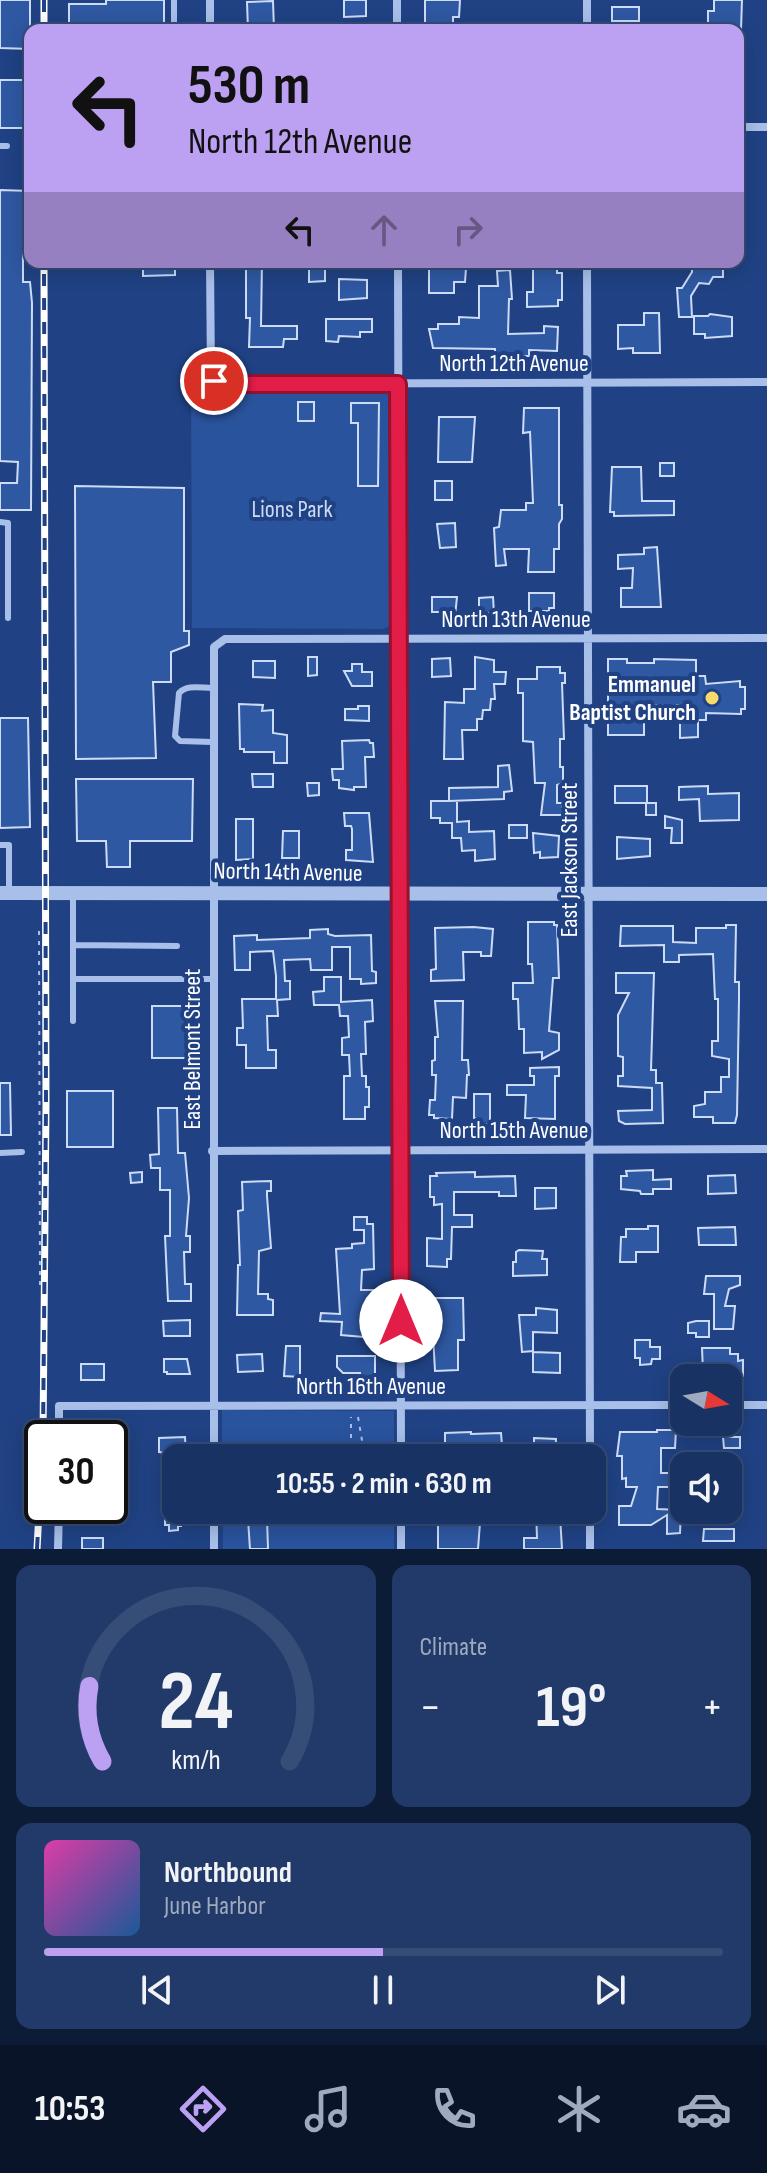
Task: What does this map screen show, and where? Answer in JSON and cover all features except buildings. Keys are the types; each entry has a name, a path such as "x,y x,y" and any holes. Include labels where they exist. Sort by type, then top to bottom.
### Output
{"street":[{"path":"210,0 210,24"},
{"path":"397,0 397,24"},
{"path":"587,0 587,24"},
{"path":"744,127 767,127"},
{"name":"North 12th Avenue","path":"210,268 211,376 219,384 767,382"},
{"path":"398,268 401,1444"},
{"name":"East Jackson Street","path":"587,268 590,1444"},
{"name":"North 13th Avenue","path":"218,642 225,639 767,638"},
{"name":"East Belmont Street","path":"214,1444 212,654 218,642"},
{"name":"North 14th Avenue","path":"4,893 767,894"},
{"name":"North 15th Avenue","path":"212,1151 767,1149"},
{"name":"North 16th Avenue","path":"59,1420 59,1406 670,1405"},
{"path":"742,1405 767,1405"},
{"path":"58,1549 59,1524"},
{"path":"214,1524 214,1549"},
{"path":"401,1524 401,1549"},
{"path":"590,1524 590,1549"}],"lane":[{"path":"174,0 174,24"},
{"path":"0,522 8,523 8,618"},
{"path":"212,688 182,689 175,736 180,741 212,742"},
{"path":"0,845 9,845 4,893"},
{"path":"73,893 73,1021"},
{"path":"73,945 177,946"},
{"path":"73,979 212,979"},
{"path":"0,1153 22,1152"}],"path":[{"path":"39,931 40,1286"},
{"path":"351,1416 351,1438"},
{"path":"358,1416 363,1444"}],"green space":[{"name":"Lions Park","path":"191,391 390,391 393,397 391,625 383,629 192,628"},
{"path":"222,1410 394,1411 394,1444 222,1444"},
{"path":"223,1524 394,1524 394,1549 223,1549"}],"railway":[{"path":"44,0 44,24"},
{"path":"43,1420 46,1105 44,268"},
{"path":"37,1549 38,1524"}],"place":[{"name":"Emmanuel Baptist Church","path":"712,698"}],"route":[{"path":"214,381 219,384 398,384 401,1321"}]}
